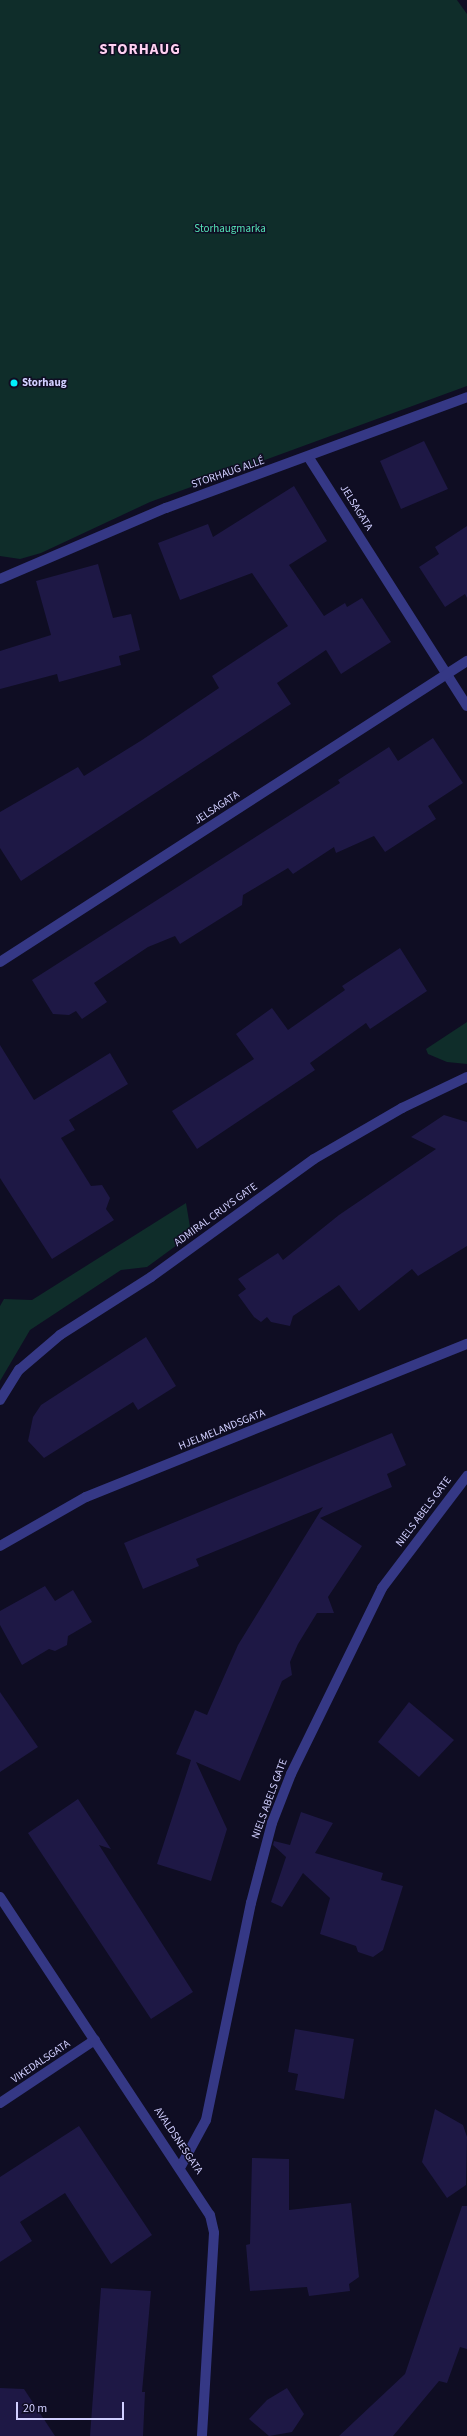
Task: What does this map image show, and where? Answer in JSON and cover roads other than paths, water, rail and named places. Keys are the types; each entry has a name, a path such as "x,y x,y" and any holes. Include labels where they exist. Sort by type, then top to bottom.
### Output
{"street":[{"name":"STORHAUG ALLÉ","path":"0,579 166,508 309,458 467,397"},
{"name":"JELSAGATA","path":"309,458 467,706"},
{"name":"JELSAGATA","path":"0,962 467,661"},
{"name":"ADMIRAL CRUYS GATE","path":"0,1400 19,1370 60,1335 151,1277 314,1159 409,1104 467,1077"},
{"name":"HJELMELANDSGATA","path":"0,1546 86,1496 464,1346"},
{"name":"NIELS ABELS GATE","path":"180,2166 206,2120 251,1903 272,1824 291,1774 382,1588 467,1476"},
{"name":"AVALDSNESGATA","path":"0,1898 202,2200 214,2233 202,2436"},
{"name":"VIKEDALSGATA","path":"0,2104 95,2040"}],"place":[{"name":"Storhaug","path":"14,383"}],"district":[{"name":"STORHAUG","path":"140,50"}],"park label":[{"name":"Storhaugmarka","path":"230,229"}]}
